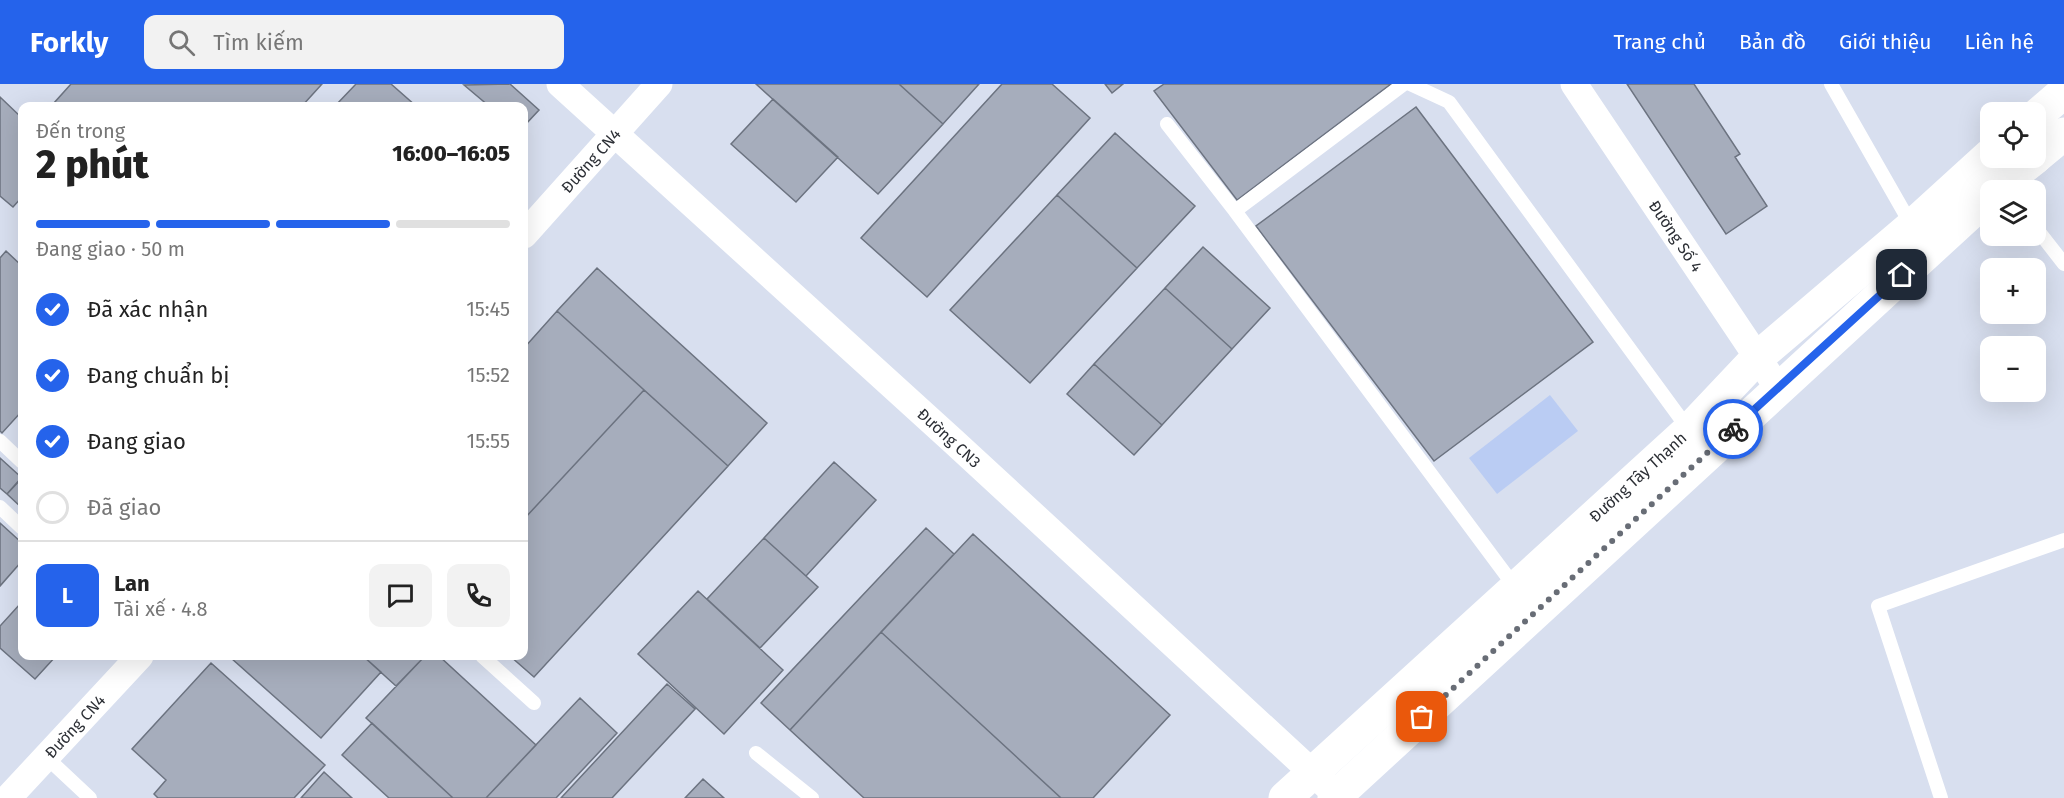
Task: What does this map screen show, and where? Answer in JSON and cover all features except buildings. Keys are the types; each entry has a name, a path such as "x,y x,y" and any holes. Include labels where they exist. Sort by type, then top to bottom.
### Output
{"street":[{"name":"Đường CN3","path":"560,84 1313,773 1335,797"},
{"name":"Đường CN4","path":"528,232 659,84"},
{"name":"Đường Số 4","path":"1574,84 1778,388"},
{"path":"2046,107 2064,92"},
{"name":"Đường Tây Thạnh","path":"2046,148 2064,134"},
{"name":"Đường Tây Thạnh","path":"1994,180 2015,168"},
{"name":"Đường Tây Thạnh","path":"1285,798 1689,430 1757,358 1912,226 1980,188"},
{"name":"Đường Tây Thạnh","path":"1335,797 1778,388 1980,193"},
{"name":"Đường CN4","path":"8,798 128,660"}],"lane":[{"path":"1235,211 1404,84"},
{"path":"1410,84 1449,102 1689,430"},
{"path":"1831,84 1912,226"},
{"path":"1167,124 1235,211 1515,587"},
{"path":"2046,241 2064,264"},
{"path":"0,441 18,458"},
{"path":"0,507 18,524"},
{"path":"1941,798 1878,606 2064,540"},
{"path":"486,660 534,703"},
{"path":"756,753 812,798"},
{"path":"45,756 90,798"}],"shaded area":[{"path":"1550,395 1578,431 1497,494 1469,458"}],"way so far":[{"path":"1422,717 1733,429"}],"route":[{"path":"1733,429 1902,275"}]}
